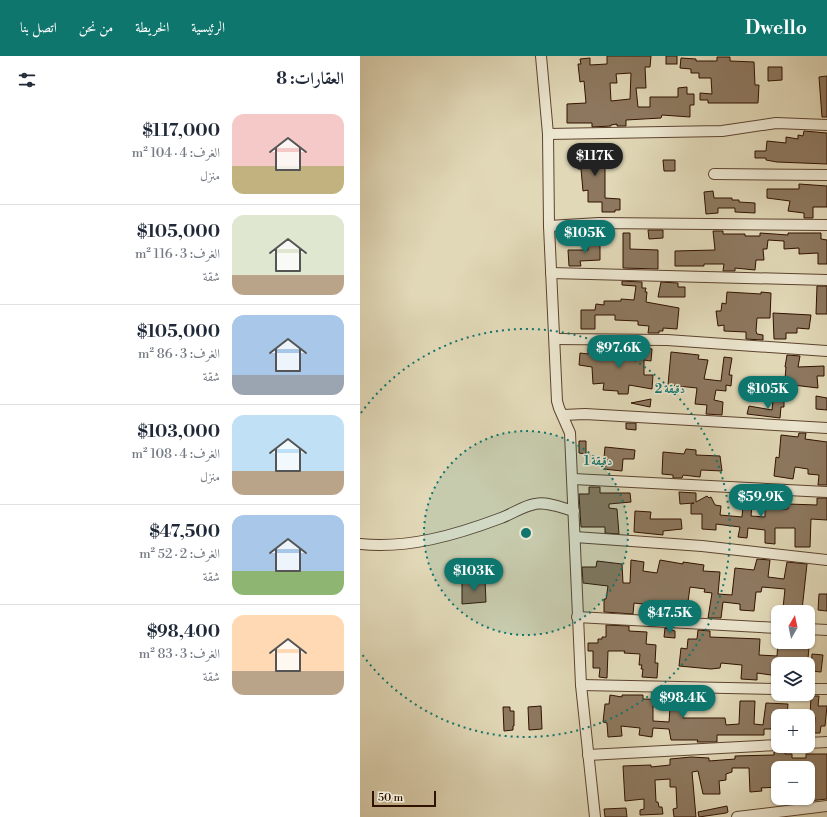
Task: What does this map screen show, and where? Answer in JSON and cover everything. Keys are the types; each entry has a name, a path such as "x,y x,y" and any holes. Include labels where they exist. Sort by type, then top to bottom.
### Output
{"street":[{"path":"541,56 548,88 549,226 558,401 559,408 570,433 581,685 595,817"},
{"path":"548,134 722,131 776,123 827,125"},
{"path":"714,174 827,175"},
{"path":"549,226 599,223 827,225"},
{"path":"551,273 827,280"},
{"path":"556,339 682,341 827,351"},
{"path":"563,415 585,414 827,428"},
{"path":"573,479 827,492"},
{"path":"360,544 386,546 408,545 473,528 503,518 535,504 546,503 574,511"},
{"path":"574,537 702,546 827,560"},
{"path":"577,617 771,628"},
{"path":"815,629 827,630"},
{"path":"581,685 771,688"},
{"path":"815,689 827,690"},
{"path":"815,743 827,742"},
{"path":"588,755 771,745"},
{"path":"737,817 827,806"}],"building":[{"path":"607,56 651,56 650,67 645,67 646,88 636,88 638,107 650,107 650,97 678,97 678,88 687,87 687,94 694,94 694,105 690,105 690,117 662,115 661,118 626,120 626,126 617,126 617,124 611,126 592,127 592,123 567,123 567,104 586,103 584,81 580,82 578,64 581,64 580,59 590,58 590,65 607,64","holes":["631,73 630,99 611,101 610,83 617,83 616,74"]},
{"path":"666,56 677,56 677,64 666,64"},
{"path":"717,57 730,57 730,61 754,62 755,85 759,85 758,103 708,103 708,100 700,100 700,93 712,94 711,78 699,78 699,73 691,73 691,69 680,68 681,58 696,59 696,61 717,61"},
{"path":"768,67 782,67 782,80 768,81"},
{"path":"827,76 827,117 822,117 819,77"},
{"path":"804,131 827,133 827,164 777,162 766,160 766,158 755,158 755,151 766,151 767,141 786,143 786,137 798,139 798,135 803,136"},
{"path":"585,145 585,148 605,148 605,198 620,199 620,210 615,210 615,212 602,212 602,202 588,202 588,190 583,191 581,169 578,169 577,153 574,153 574,146"},
{"path":"663,160 675,160 675,171 664,171"},
{"path":"799,184 827,186 827,207 813,207 813,218 804,218 804,213 788,211 790,201 767,198 767,189 799,189"},
{"path":"713,191 714,198 732,198 732,200 739,200 739,202 755,203 755,213 735,212 735,208 718,208 718,213 706,214 704,192"},
{"path":"648,230 663,230 663,238 649,239"},
{"path":"713,231 723,231 723,234 745,234 745,236 760,236 760,233 788,235 788,233 821,233 821,239 827,240 827,264 818,264 818,253 799,254 799,248 784,249 784,241 768,240 767,249 763,249 764,260 756,260 755,270 735,268 735,271 723,271 724,264 675,266 675,251 715,250"},
{"path":"623,233 630,233 630,249 658,250 658,269 623,268"},
{"path":"593,239 600,240 600,260 580,261 581,266 569,266 568,250 588,250 588,245 592,245"},
{"path":"622,281 642,282 642,288 646,288 645,292 647,292 646,302 679,308 677,329 663,328 663,331 659,331 659,333 648,333 649,326 638,325 638,321 615,320 615,315 595,315 595,329 581,329 581,310 595,310 596,304 604,305 604,301 621,301 621,299 634,300 636,286 622,285"},
{"path":"661,282 678,283 678,287 685,287 685,297 658,297"},
{"path":"817,286 827,286 827,314 816,314"},
{"path":"727,292 761,294 761,292 771,293 770,318 757,318 756,331 757,334 763,335 763,340 746,339 746,332 724,331 724,325 718,326 716,311 721,311 722,303 726,304"},
{"path":"773,313 811,315 809,329 797,328 797,333 786,333 786,339 774,339"},
{"path":"588,349 636,353 636,349 652,349 651,361 644,360 644,375 653,375 652,389 629,385 628,394 618,394 618,391 603,390 604,383 593,384 592,367 579,365 580,353 588,354"},
{"path":"671,352 699,355 698,359 708,360 704,379 721,381 724,357 732,358 729,375 732,375 731,386 726,385 726,391 716,390 714,400 723,402 722,415 706,414 707,405 695,404 697,388 668,385"},
{"path":"787,355 800,356 798,367 824,366 824,376 817,376 818,388 793,385 794,380 785,379"},
{"path":"816,396 827,398 827,410 816,409"},
{"path":"651,399 650,407 631,403"},
{"path":"773,400 784,401 784,407 781,407 780,418 747,414 749,406 772,410"},
{"path":"626,423 636,423 636,430 626,429"},
{"path":"799,433 806,433 805,439 827,442 827,485 818,485 819,475 808,474 808,469 795,467 793,479 774,476 776,457 779,458 781,435 798,437"},
{"path":"579,441 586,441 586,454 579,453"},
{"path":"605,447 635,450 634,459 623,459 622,471 603,469"},
{"path":"686,449 696,450 696,455 720,456 722,471 701,470 700,477 683,475 682,478 673,478 673,475 662,474 663,452 684,454"},
{"path":"589,487 600,487 600,493 630,493 631,502 609,504 609,508 617,509 619,534 605,533 605,527 581,527 579,494 589,494"},
{"path":"679,492 696,493 696,502 707,496 709,498 711,497 715,505 721,506 720,515 742,517 743,505 752,506 751,516 765,517 765,509 788,509 788,504 817,505 817,498 827,498 827,520 811,519 810,547 795,547 795,528 775,528 775,544 765,543 765,530 748,528 747,538 738,537 740,527 716,524 716,530 702,529 702,514 691,514 691,504 694,503 680,504"},
{"path":"635,511 651,512 650,519 681,519 682,529 663,531 663,535 634,532"},
{"path":"757,559 770,560 768,577 784,579 787,562 807,564 803,605 783,605 785,589 762,587 761,592 756,592 754,611 740,610 740,604 723,602 721,618 708,618 712,593 704,592 705,589 690,587 687,609 682,609 682,616 675,616 676,613 663,610 662,615 650,614 651,605 634,603 633,614 604,612 604,599 606,599 608,586 583,583 582,567 596,567 597,561 622,564 623,583 630,583 631,560 644,562 643,571 657,573 660,560 683,564 683,562 704,565 703,571 720,572 718,594 732,595 735,568 754,570"},
{"path":"472,580 485,580 486,602 462,604 462,583 472,583"},
{"path":"819,594 827,594 827,611 818,610"},
{"path":"606,625 629,626 629,631 647,632 646,644 656,645 655,663 658,663 657,678 642,677 642,665 639,665 640,654 624,653 625,651 608,651 607,678 599,677 600,668 593,668 593,651 588,651 588,643 598,643 598,639 606,637"},
{"path":"665,628 675,631 675,638 664,637"},
{"path":"698,630 710,631 710,637 760,639 759,655 777,656 778,649 809,649 808,657 771,657 771,675 757,673 757,680 741,679 742,665 721,663 720,668 711,669 679,666 681,648 687,649 688,639 697,639"},
{"path":"812,654 823,655 821,672 815,671 815,657 812,657"},
{"path":"672,693 682,694 681,702 685,702 683,718 725,718 726,725 739,724 740,701 755,701 754,724 763,725 766,703 788,704 788,709 771,709 771,729 764,729 764,735 717,735 717,742 697,742 698,740 671,740 669,729 653,728 652,737 639,735 640,728 621,726 622,736 608,737 607,723 603,722 605,704 609,704 610,695 622,697 622,695 643,695 643,699 672,700","holes":["653,706 670,707 669,722 653,721"]},
{"path":"815,696 819,696 818,706 827,706 825,726 821,726 820,733 815,733 815,709 810,709 811,701 815,701"},
{"path":"541,706 542,729 529,730 528,707"},
{"path":"503,707 510,707 510,711 514,711 513,730 504,731"},
{"path":"774,753 785,753 792,754 792,758 806,758 806,754 827,754 827,799 815,800 815,761 771,761 771,787 761,788 762,791 750,792 749,768 732,768 732,772 726,774 726,780 719,781 720,794 703,794 698,771 692,772 696,817 674,817 673,809 677,808 676,787 670,787 670,779 655,780 656,802 658,802 659,807 662,807 663,814 640,815 640,810 644,809 644,799 625,801 623,766 651,765 651,767 670,765 670,759 691,757 709,758 709,761 735,759 735,756 774,755"},
{"path":"727,806 728,812 726,813 699,817 698,812"},
{"path":"626,808 627,817 605,817 604,809"}]}
